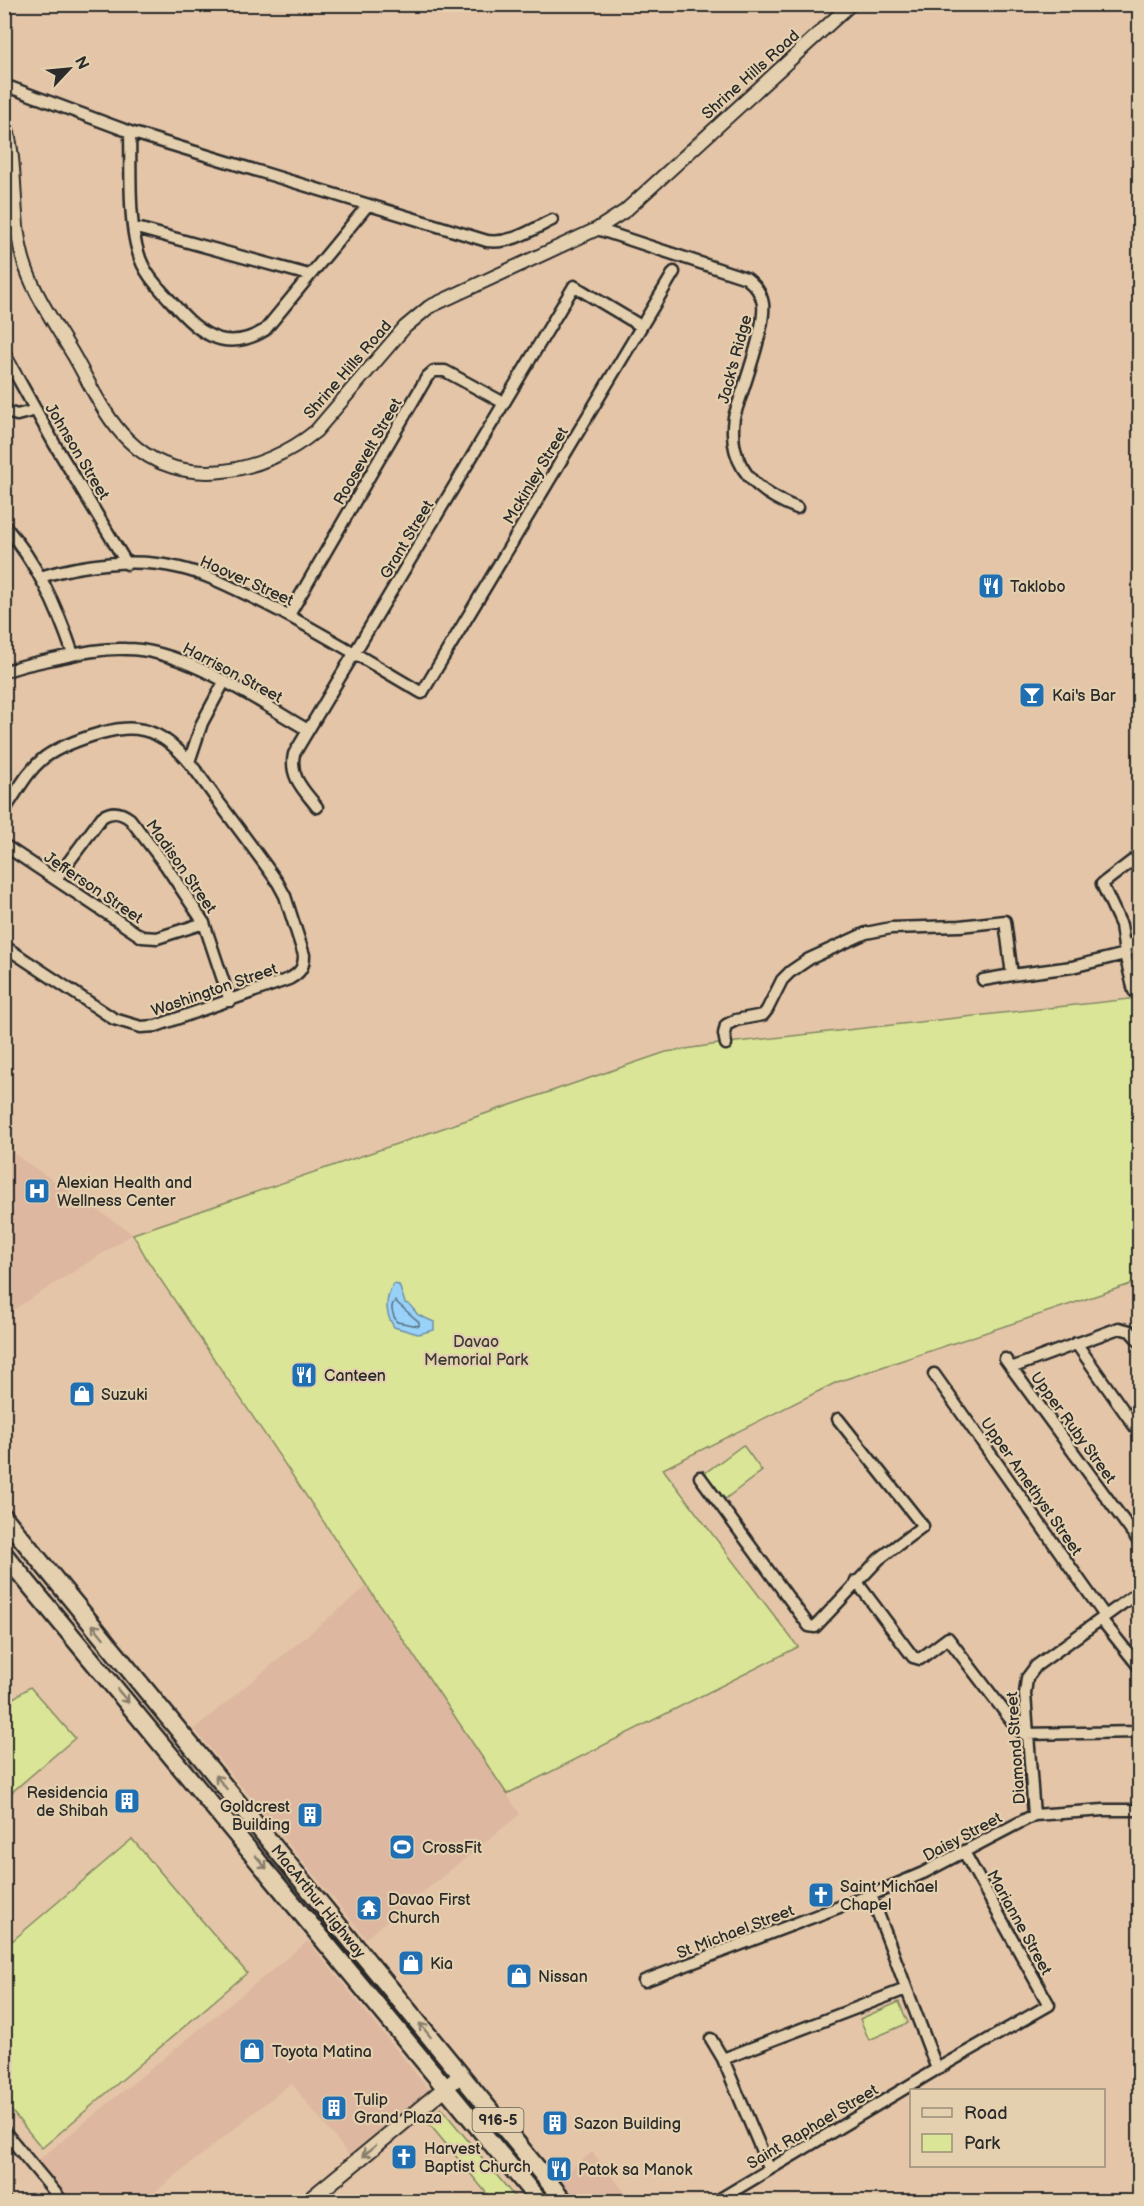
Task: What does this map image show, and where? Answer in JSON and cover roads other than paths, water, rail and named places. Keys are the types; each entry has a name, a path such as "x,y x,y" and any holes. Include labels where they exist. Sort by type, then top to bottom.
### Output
{"main road":[{"name":"MacArthur Highway","path":"4,1517 565,2202"},
{"name":"MacArthur Highway","path":"4,1554 230,1824 540,2202"},
{"path":"63,1623 80,1609"},
{"path":"230,1824 246,1811"},
{"path":"323,1938 339,1924"},
{"path":"307,2202 461,2075"}],"street":[{"name":"Shrine Hills Road","path":"4,119 10,143 22,253 26,269 104,406 122,433 140,450 157,460 178,468 222,473 242,469 286,451 316,431 416,316 449,297 597,229 632,204 851,4"},
{"path":"4,85 130,132 487,241 511,240 552,220"},
{"path":"130,132 133,227 137,251 150,278 193,325 204,334 223,341 243,340 265,330 367,206"},
{"path":"133,227 309,275"},
{"name":"Jack's Ridge","path":"597,229 746,278 754,284 760,293 763,315 734,417 733,447 740,464 751,478 776,499 797,508"},
{"name":"Mckinley Street","path":"422,693 674,272"},
{"name":"Grant Street","path":"317,807 299,784 293,770 294,754 574,286 641,326"},
{"name":"Johnson Street","path":"4,353 128,564"},
{"name":"Roosevelt Street","path":"289,615 427,377 434,371 445,371 504,404"},
{"path":"4,411 17,415 36,410"},
{"path":"4,525 20,543 52,598 73,654"},
{"name":"Hoover Street","path":"40,577 69,570 128,564 178,567 195,572 289,615 422,693"},
{"name":"Harrison Street","path":"4,672 73,654 127,649 160,653 198,667 308,730"},
{"path":"189,762 202,723 224,682"},
{"name":"Washington Street","path":"4,811 32,768 41,759 66,744 112,729 144,730 158,735 189,762 278,883 285,896 304,955 302,970 297,975 156,1026 141,1027 114,1019 4,946"},
{"name":"Madison Street","path":"56,879 95,824 106,814 118,812 130,819 166,866 204,923 230,1001"},
{"name":"Jefferson Street","path":"4,845 142,937 157,938 204,923"},
{"path":"1134,991 1124,950 1121,925 1102,884 1140,855"},
{"path":"726,1044 724,1034 726,1025 736,1020 763,1015 782,980 790,972 809,959 878,930 960,926 1005,921 1012,975"},
{"path":"983,980 1072,967 1124,950 1140,941"},
{"path":"1140,1342 1127,1328 1119,1328 1076,1343 1140,1434"},
{"name":"Upper Ruby Street","path":"1076,1343 1008,1363 1140,1543"},
{"name":"Upper Amethyst Street","path":"934,1374 1140,1668"},
{"path":"700,1477 811,1627 817,1626 856,1581 886,1552 923,1526 838,1419"},
{"path":"856,1581 910,1654 917,1659 948,1638 1017,1728 1028,1735 1140,1732"},
{"name":"Diamond Street","path":"1034,1815 1025,1694 1027,1678 1031,1671 1140,1591"},
{"name":"Daisy Street","path":"871,1895 923,1873 1034,1815 1140,1810"},
{"name":"Marianne Street","path":"964,1852 1049,2006"},
{"path":"871,1895 937,2069"},
{"name":"St Michael Street","path":"644,1981 871,1895"},
{"path":"723,2059 906,1989"},
{"name":"Saint Raphael Street","path":"715,2202 937,2069 1049,2006"},
{"path":"711,2039 723,2059 769,2168"},
{"path":"4,2131 63,2202"}],"water":[{"path":"394,1284 399,1285 405,1303 410,1305 418,1315 434,1322 434,1330 418,1334 394,1327 387,1305"}],"place":[{"name":"Taklobo","path":"991,586"},
{"name":"Kai's Bar","path":"1032,695"},
{"name":"Alexian Health and Wellness Center","path":"37,1191"},
{"name":"Canteen","path":"304,1375"},
{"name":"Suzuki","path":"82,1394"},
{"name":"Residencia de Shibah","path":"127,1801"},
{"name":"Goldcrest Building","path":"310,1815"},
{"name":"CrossFit","path":"402,1847"},
{"name":"Saint Michael Chapel","path":"821,1895"},
{"name":"Davao First Church","path":"369,1908"},
{"name":"Kia","path":"411,1963"},
{"name":"Nissan","path":"519,1976"},
{"name":"Toyota Matina","path":"252,2051"},
{"name":"Tulip Grand Plaza","path":"334,2108"},
{"name":"Sazon Building","path":"555,2123"},
{"name":"Harvest Baptist Church","path":"404,2157"},
{"name":"Patok sa Manok","path":"559,2169"}],"park label":[{"name":"Davao Memorial Park","path":"476,1350"}]}
